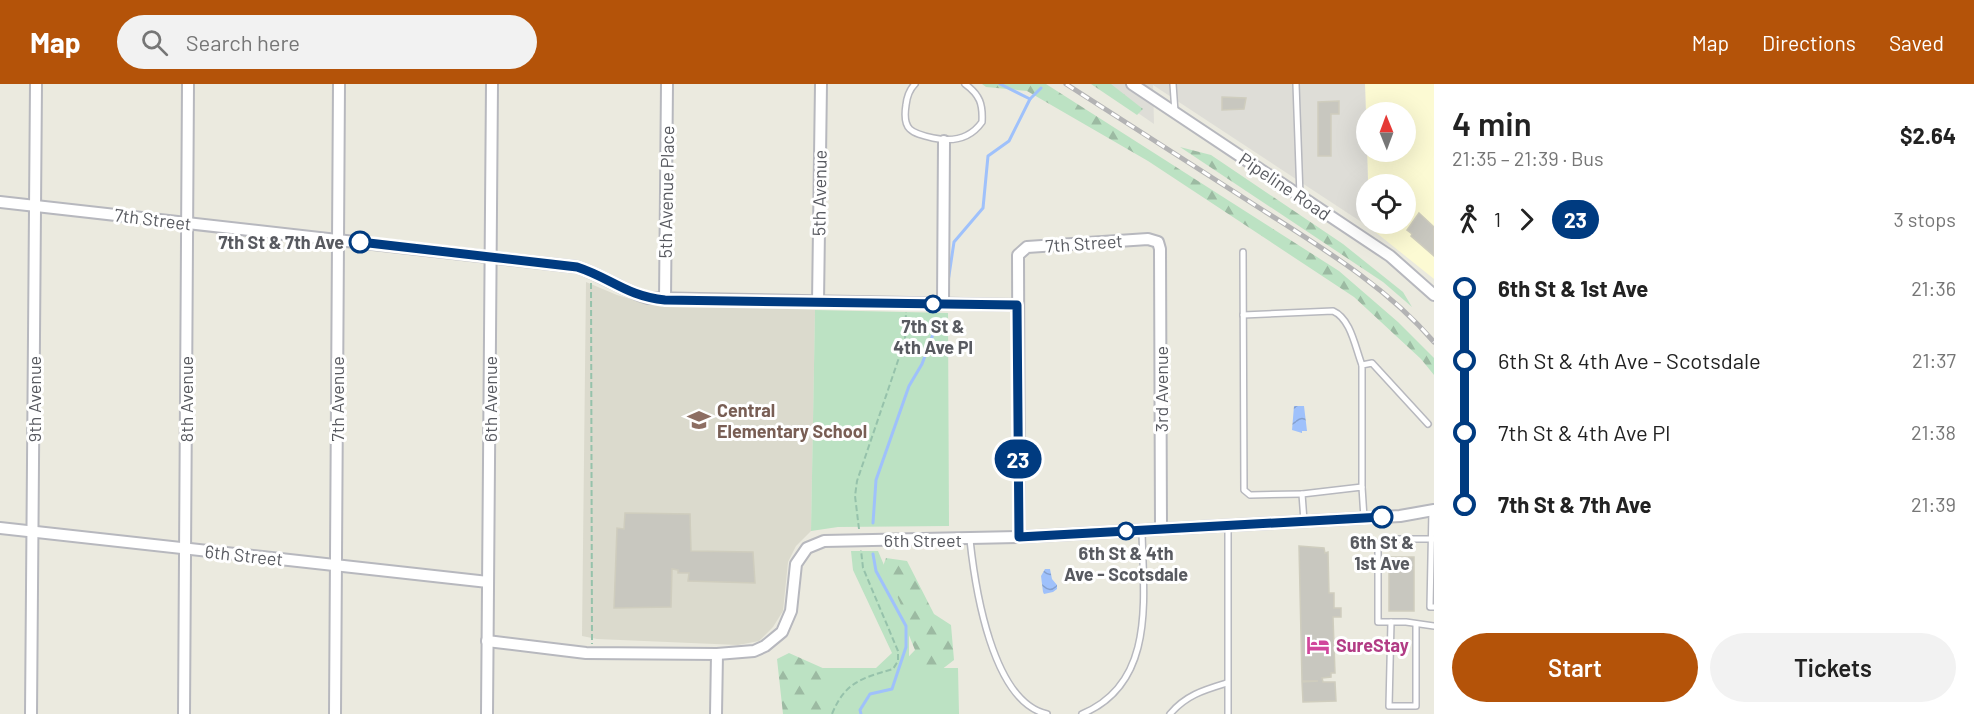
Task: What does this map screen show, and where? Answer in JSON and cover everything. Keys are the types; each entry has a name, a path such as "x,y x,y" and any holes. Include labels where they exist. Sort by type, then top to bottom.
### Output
{"street":[{"name":"9th Avenue","path":"31,714 36,84"},
{"name":"8th Avenue","path":"184,714 188,84"},
{"name":"7th Avenue","path":"335,714 339,84"},
{"name":"6th Avenue","path":"487,714 492,84"},
{"name":"5th Avenue Place","path":"665,300 667,84"},
{"name":"5th Avenue","path":"818,302 821,84"},
{"name":"Pipeline Road","path":"1132,84 1390,256 1434,295"},
{"path":"943,304 944,141"},
{"name":"7th Street","path":"0,202 570,266 591,271 632,293 665,300 1017,305 1018,255 1027,247 1148,239 1158,242 1160,249"},
{"name":"3rd Avenue","path":"1160,249 1161,529"},
{"path":"1017,305 1019,537"},
{"name":"6th Street","path":"488,641 592,653 717,654 754,651 765,646 782,632 791,611 796,564 807,548 824,541 970,540 1400,516 1433,509"},
{"name":"6th Street","path":"0,528 488,582"},
{"path":"716,714 717,654"}],"lane":[{"path":"915,84 906,99 906,123 910,130 919,135 944,141 970,134 982,122 982,104 977,93 965,84"},
{"path":"1173,84 1175,113"},
{"path":"1296,84 1300,196"},
{"path":"1243,252 1245,490 1250,495 1302,494 1362,487"},
{"path":"1243,315 1333,311 1341,315 1348,326 1362,365 1364,518"},
{"path":"1362,365 1372,363 1428,424"},
{"path":"1302,494 1304,521"},
{"path":"1433,509 1430,607 1434,607"},
{"path":"1228,525 1228,714"},
{"path":"1082,714 1108,699 1121,685 1134,663 1141,640 1143,620 1142,530"},
{"path":"1433,538 1385,539 1379,544 1378,622 1434,626"},
{"path":"970,540 983,621 1008,683 1017,697 1038,712 1047,714"},
{"path":"1391,622 1389,706 1416,706 1416,624"},
{"path":"1170,714 1177,705 1194,693 1227,683"}],"path":[{"path":"591,271 592,653"},
{"path":"832,714 838,698 860,678 893,669 898,661 898,651 862,568 855,496 857,481 905,340 906,303"}],"shaded area":[{"path":"1096,84 1365,84 1366,102 1356,102 1356,162 1367,162 1368,174 1356,174 1356,218 1153,85 1154,124"},
{"path":"1365,84 1434,84 1434,279 1378,234 1416,234 1416,174 1368,174 1367,162 1416,162 1416,102 1365,102"},
{"name":"Central Elementary School","path":"586,282 647,304 815,310 811,531 796,546 788,562 783,611 773,627 759,641 738,645 597,639 582,636"}],"green space":[{"path":"982,84 1046,84 1339,271 1398,322 1434,358 1434,375 1421,359 1354,297 1148,161 1027,91 986,87"},
{"path":"1091,84 1111,84 1143,109 1137,115"},
{"path":"1180,147 1211,155 1343,244 1403,292 1412,307 1383,282"},
{"path":"815,310 948,313 949,526 838,527 811,531"},
{"path":"851,551 878,551 909,624 909,668 958,668 959,714 823,714 823,668 876,668 892,653 853,570"},
{"path":"886,558 907,561 934,614 951,625 954,660 923,684 923,714 783,714 777,659 789,653 845,678 892,674 915,650 882,569"}],"water":[{"path":"1294,406 1304,406 1307,431 1302,431 1302,433 1292,430"},
{"path":"1045,569 1050,569 1057,589 1044,594 1041,576"}],"building":[{"path":"1222,97 1246,98 1244,109 1222,110"},
{"path":"1339,101 1339,114 1331,114 1331,156 1318,156 1318,102"},
{"path":"1419,213 1434,227 1434,256 1411,236 1416,234 1416,217"},
{"path":"625,513 690,514 691,551 753,552 755,583 688,581 689,573 678,573 678,570 672,569 671,607 614,608 617,528 624,529"},
{"name":"SureStay","path":"1299,546 1324,548 1325,553 1328,552 1329,593 1334,593 1334,608 1341,608 1341,617 1333,617 1335,673 1331,673 1331,677 1322,678 1323,682 1335,682 1336,701 1303,702 1302,682 1318,681 1302,681"},
{"path":"1389,557 1414,557 1414,611 1389,611"}],"waterway":[{"path":"1000,84 1030,99"},
{"path":"948,282 954,242 983,208 988,156 1009,141 1030,99 1041,88"},
{"path":"873,523 876,480 909,386 922,364 936,326"},
{"path":"861,714 860,710 870,694 892,689 906,647 906,626 876,571 873,554"}],"railway":[{"path":"1066,84 1352,269 1395,303 1434,342"}],"bus line":[{"name":"23","path":"360,242 577,267 591,271 632,293 665,300 1017,305 1019,537 1382,517"}],"place":[{"name":"7th St & 7th Ave","path":"360,242"},
{"name":"7th St & 4th Ave Pl","path":"933,304"},
{"name":"Central Elementary School","path":"699,420"},
{"name":"6th St & 1st Ave","path":"1382,517"},
{"name":"6th St & 4th Ave - Scotsdale","path":"1126,531"},
{"name":"SureStay","path":"1318,645"}]}
